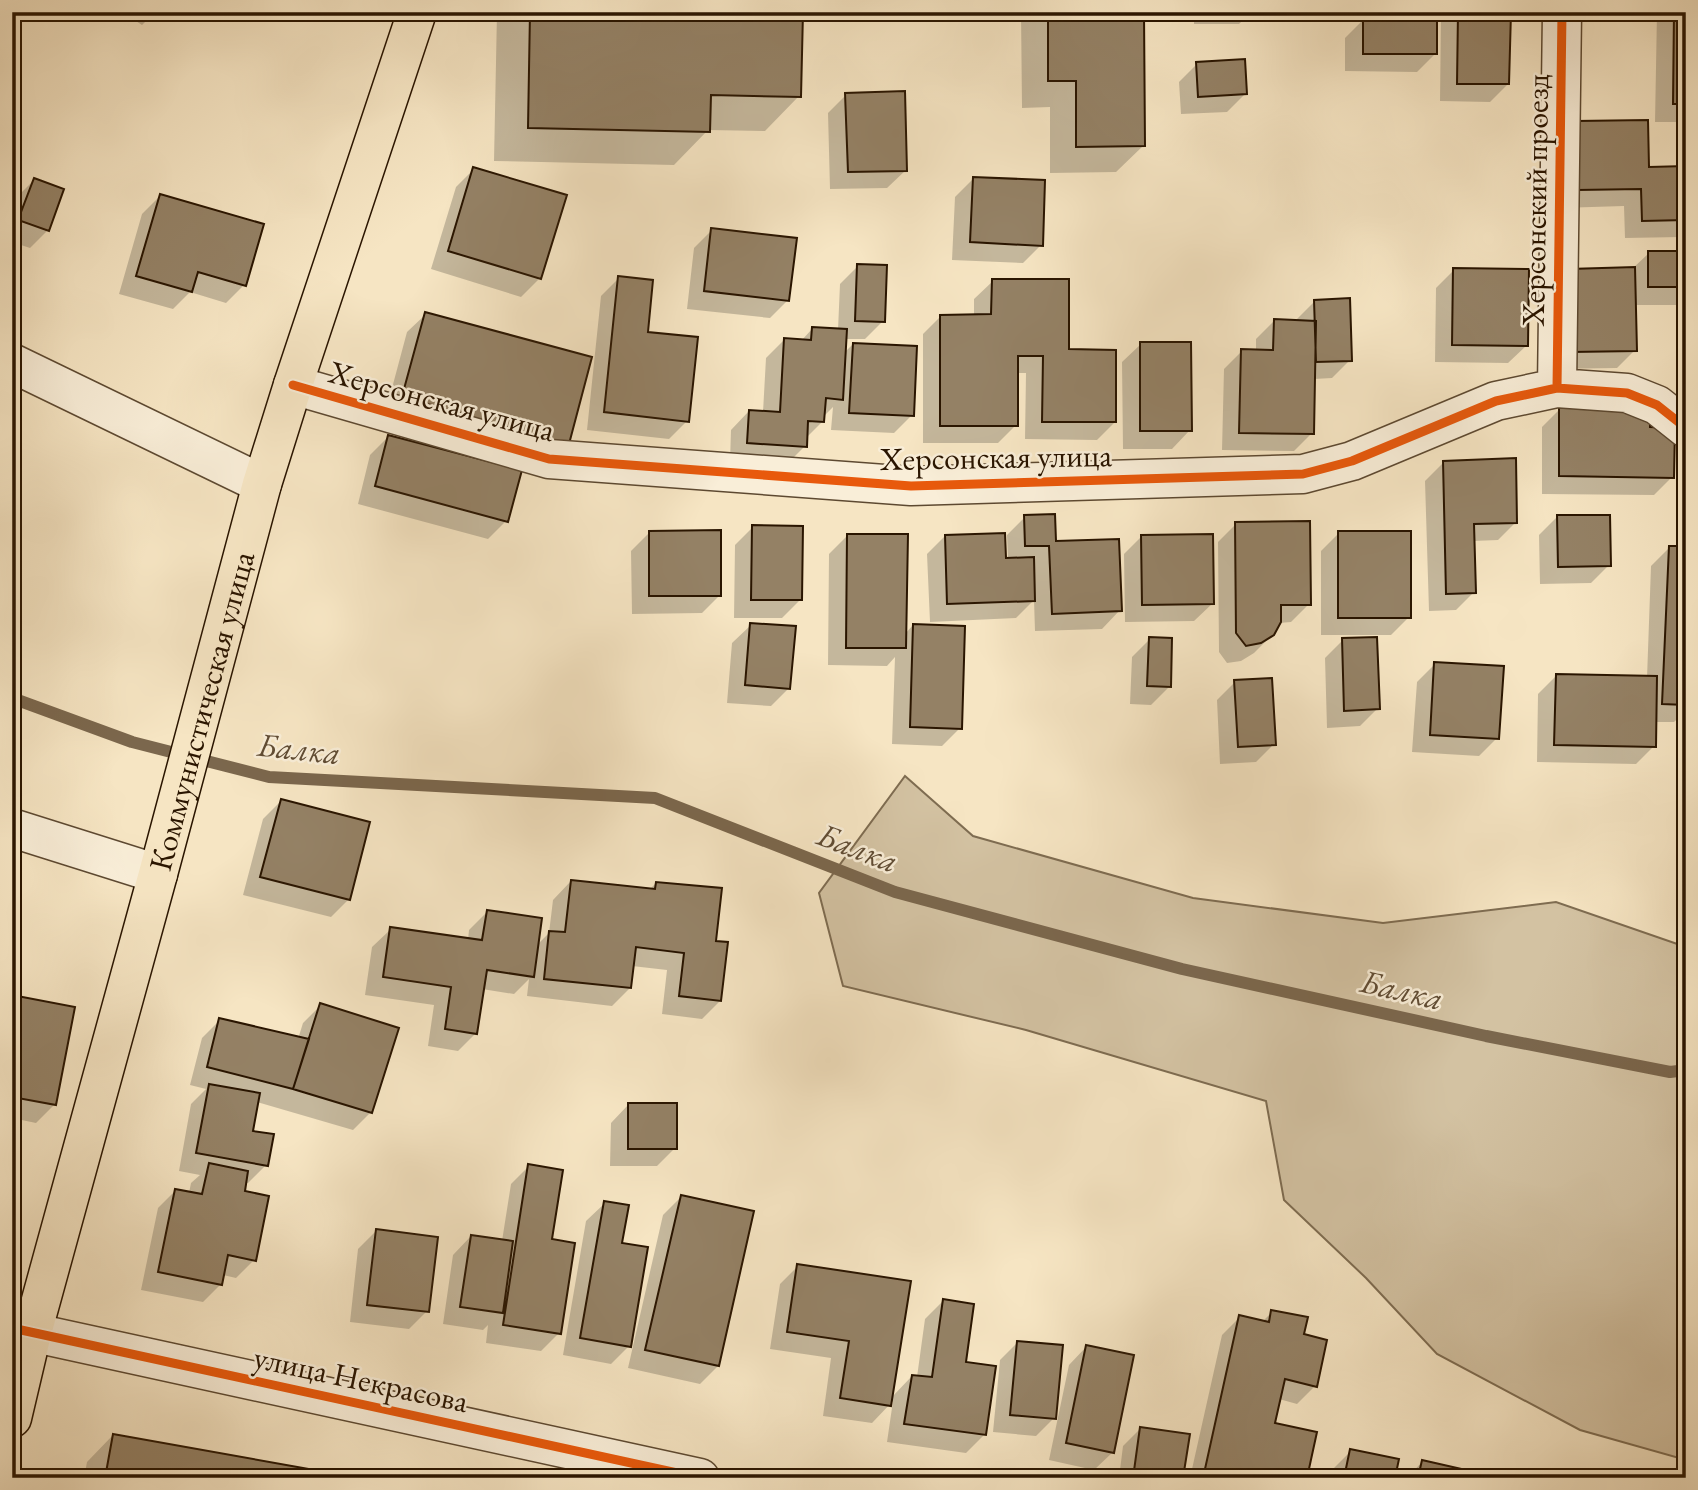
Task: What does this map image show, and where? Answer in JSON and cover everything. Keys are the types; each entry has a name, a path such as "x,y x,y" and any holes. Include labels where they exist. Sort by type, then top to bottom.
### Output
{"main road":[{"name":"Коммунистическая улица","path":"12,1418 22,1330 158,874 262,484 416,12"}],"street":[{"name":"Херсонский проезд","path":"1557,388 1562,12"},
{"path":"12,363 262,484"},
{"name":"Херсонская улица","path":"293,385 549,459 911,486 1303,474 1352,460 1496,401 1557,388 1627,393 1657,405 1686,428"},
{"path":"12,828 158,874"},
{"name":"улица Некрасова","path":"22,1330 699,1478"}],"shaded area":[{"path":"905,776 973,836 1193,898 1383,923 1556,902 1686,947 1686,1460 1580,1430 1437,1354 1366,1278 1284,1200 1266,1101 1026,1030 843,986 819,893"}],"building":[{"path":"530,12 803,12 801,97 711,95 710,132 528,128"},
{"path":"1048,12 1144,12 1145,146 1076,147 1076,81 1048,81"},
{"path":"1458,12 1511,12 1509,84 1457,84"},
{"path":"1674,12 1686,12 1686,104 1673,104"},
{"path":"1363,19 1437,19 1437,54 1363,54"},
{"path":"1245,59 1247,94 1198,97 1196,62"},
{"path":"905,91 907,171 848,172 845,93"},
{"path":"1648,120 1649,167 1686,166 1686,220 1642,221 1641,189 1577,190 1576,121"},
{"path":"473,167 567,195 541,279 448,251"},
{"path":"973,177 1045,180 1043,246 970,242"},
{"path":"34,178 64,189 49,231 18,220"},
{"path":"160,194 264,224 246,286 198,272 192,292 136,276"},
{"path":"12,217 18,220 12,233"},
{"path":"711,228 797,238 789,301 704,291"},
{"path":"1648,251 1686,251 1686,287 1648,287"},
{"path":"857,264 887,265 885,322 855,321"},
{"path":"1635,267 1637,351 1571,352 1569,269"},
{"path":"1453,268 1529,269 1528,346 1452,345"},
{"path":"618,276 653,280 648,332 698,337 689,422 604,412"},
{"path":"992,279 1069,279 1069,349 1116,350 1116,422 1042,422 1043,356 1018,356 1018,426 940,426 940,315 991,314"},
{"path":"1350,298 1352,361 1316,362 1314,300"},
{"path":"425,312 592,357 569,444 401,400"},
{"path":"1274,319 1316,321 1314,434 1239,433 1241,349 1273,350"},
{"path":"812,327 847,329 843,400 826,398 824,422 808,421 807,447 747,443 749,410 780,412 784,338 811,340"},
{"path":"1140,342 1191,342 1192,431 1140,431"},
{"path":"853,343 917,346 914,416 849,413"},
{"path":"1559,407 1650,408 1650,427 1675,428 1674,478 1559,476"},
{"path":"388,435 522,470 508,522 375,486"},
{"path":"1516,458 1517,523 1474,524 1476,593 1446,594 1443,461"},
{"path":"1055,514 1056,541 1119,539 1122,611 1052,614 1049,546 1025,546 1024,515"},
{"path":"1557,515 1610,515 1611,566 1558,567"},
{"path":"1310,521 1311,605 1281,605 1281,622 1274,635 1261,643 1246,646 1236,633 1235,522"},
{"path":"752,525 803,526 802,600 751,600"},
{"path":"721,530 721,596 649,596 649,531"},
{"path":"1338,531 1411,531 1411,618 1338,618"},
{"path":"1005,533 1006,558 1034,557 1035,601 947,604 945,535"},
{"path":"847,534 908,534 906,648 846,648"},
{"path":"1213,534 1214,604 1142,605 1141,535"},
{"path":"1669,546 1686,546 1686,705 1662,704"},
{"path":"750,623 796,626 790,689 745,685"},
{"path":"913,624 965,626 962,729 910,727"},
{"path":"1149,637 1172,638 1171,687 1147,686"},
{"path":"1377,637 1380,709 1344,711 1342,638"},
{"path":"1434,662 1504,666 1499,739 1430,735"},
{"path":"1556,674 1657,676 1656,747 1554,745"},
{"path":"1272,678 1276,745 1238,747 1234,680"},
{"path":"281,799 370,822 350,900 260,877"},
{"path":"571,880 655,889 656,882 722,888 716,941 728,942 721,1001 679,996 684,953 636,947 631,988 544,979 549,931 565,932"},
{"path":"487,910 542,918 534,977 487,970 477,1034 445,1029 451,987 383,977 390,927 482,940"},
{"path":"12,995 75,1007 56,1105 12,1097"},
{"path":"320,1003 399,1028 372,1113 293,1089"},
{"path":"219,1018 309,1039 293,1089 207,1067"},
{"path":"209,1084 260,1093 253,1131 274,1134 268,1166 196,1153"},
{"path":"628,1103 677,1103 677,1149 628,1149"},
{"path":"12,1159 17,1160 12,1184"},
{"path":"209,1163 248,1171 245,1191 269,1196 256,1261 228,1255 222,1285 158,1272 175,1189 202,1194"},
{"path":"528,1164 563,1170 552,1239 575,1243 561,1334 503,1325"},
{"path":"681,1195 754,1211 719,1366 645,1350"},
{"path":"604,1201 629,1205 622,1243 648,1247 631,1347 580,1338"},
{"path":"376,1229 438,1237 429,1312 367,1305"},
{"path":"471,1235 513,1241 503,1313 460,1307"},
{"path":"797,1264 911,1281 891,1406 840,1398 849,1341 787,1332"},
{"path":"943,1299 974,1304 966,1362 996,1366 986,1435 904,1424 912,1375 932,1377"},
{"path":"1271,1310 1308,1317 1304,1334 1327,1340 1317,1387 1285,1379 1275,1423 1317,1432 1307,1478 1203,1478 1239,1315 1269,1322"},
{"path":"1017,1341 1063,1345 1056,1419 1010,1415"},
{"path":"1086,1345 1134,1355 1114,1453 1066,1443"},
{"path":"1140,1427 1190,1434 1183,1478 1133,1478"},
{"path":"113,1434 348,1476 105,1478"},
{"path":"1350,1449 1399,1459 1395,1478 1344,1478"},
{"path":"1422,1460 1466,1470 1464,1478 1418,1478"},
{"path":"465,1470 529,1478 465,1478"}],"waterway":[{"name":"Балка","path":"12,698 132,742 269,777 655,798 895,892 1182,969 1486,1036 1670,1072 1686,1070"}],"cycle path":[{"path":"1557,388 1562,12"},
{"path":"293,385 549,459 911,486 1303,474 1352,461 1496,401 1557,388 1627,393 1657,405 1686,428"},
{"path":"12,1328 700,1478"}]}
